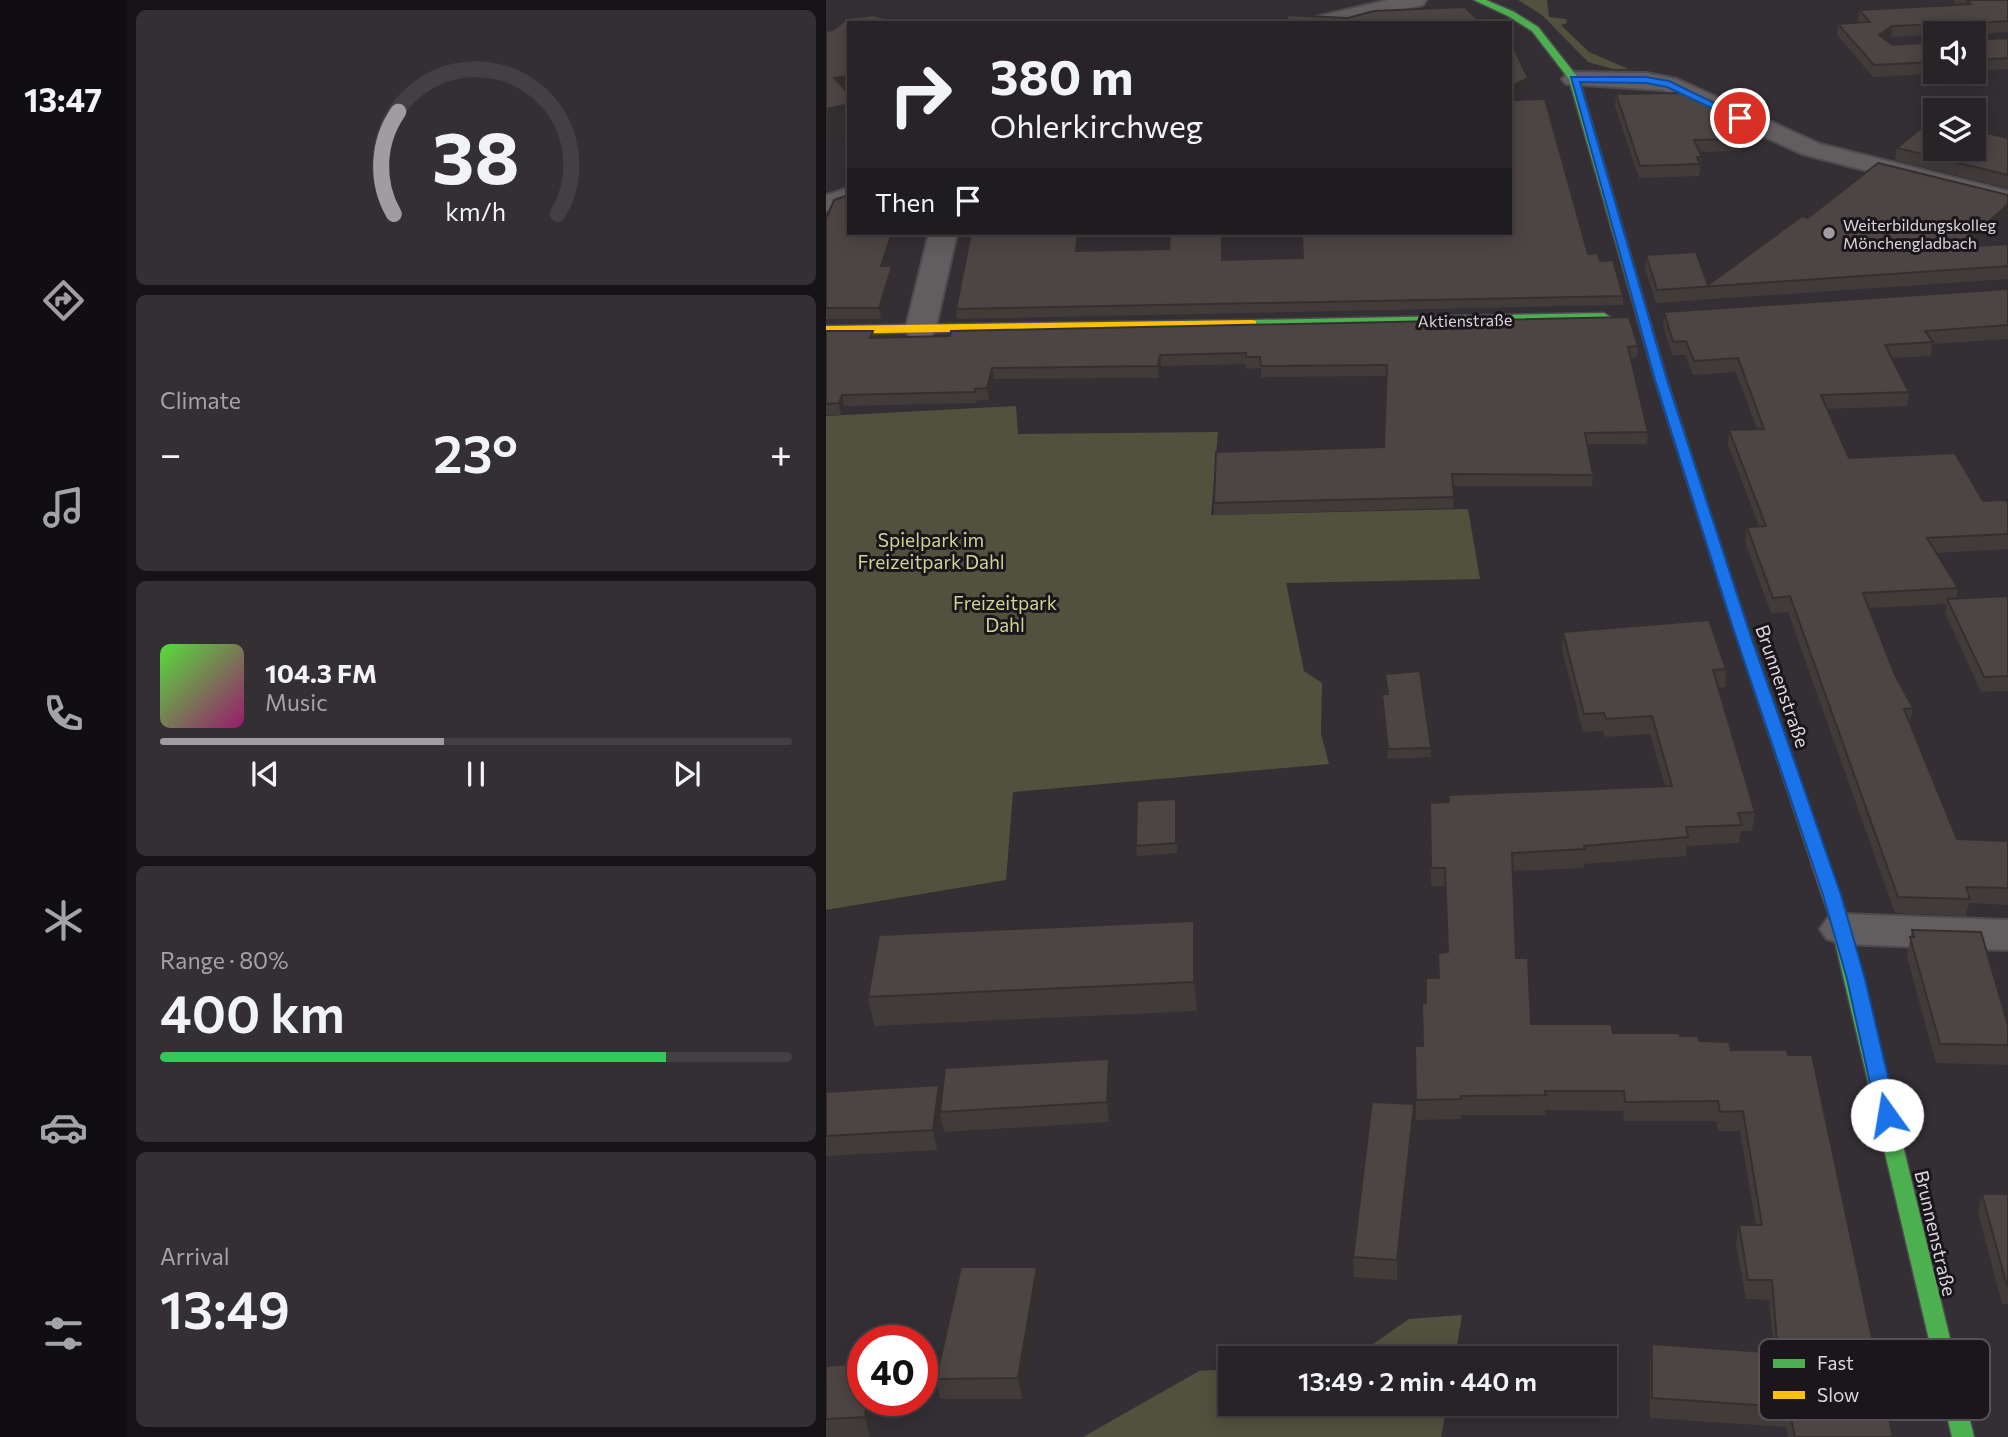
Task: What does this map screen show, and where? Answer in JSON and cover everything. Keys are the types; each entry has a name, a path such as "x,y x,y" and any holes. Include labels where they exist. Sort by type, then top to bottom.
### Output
{"street":[{"path":"1331,21 1415,0"},
{"name":"Brunnenstraße","path":"1478,0 1517,13 1552,44 1574,79 1648,316 1741,631 1842,929 1940,1339"},
{"path":"1574,79 1646,80 1669,84 1811,149 2008,199"},
{"path":"826,203 847,197"},
{"path":"920,331 943,235"},
{"name":"Aktienstraße","path":"826,330 920,331 1648,316"},
{"path":"1842,929 2008,934"}],"green space":[{"path":"1518,0 1547,0 1549,17 1566,19 1567,23 1561,25 1589,52 1628,69 1613,69 1588,62 1542,15"},
{"name":"Freizeitpark Dahl","path":"1016,406 1018,434 1218,432 1211,515 1468,509 1480,579 1286,583 1304,671 1322,683 1321,734 1329,764 1013,792 1006,880 826,910 826,416"},
{"path":"1462,1315 1457,1346 1370,1346 1409,1319"},
{"path":"1218,1370 1218,1416 1445,1416 1441,1437 1083,1437 1199,1371"}],"building":[{"path":"1967,0 2008,0 2008,21 1923,21 1923,25 1892,26 1879,35 1893,45 1923,43 1923,63 1874,65 1838,24 1870,22 1859,10 1971,4"},
{"path":"1465,7 1477,19 1499,18 1501,21 1288,21 1286,15 1348,18 1374,11"},
{"path":"874,15 888,21 847,21 847,76 834,78 847,92 847,104 826,109 826,31 833,30 848,18"},
{"path":"2008,38 2008,58 1986,59 1986,39"},
{"path":"1512,44 1528,78 1512,86"},
{"path":"1689,93 1730,111 1743,139 1694,140 1702,157 1697,157 1700,164 1640,166 1616,94"},
{"path":"1545,99 1588,254 1598,253 1600,261 1613,260 1623,296 956,309 971,235 1078,235 1076,251 1169,249 1170,235 1222,235 1222,260 1303,258 1302,235 1512,235 1512,100"},
{"path":"1923,126 1923,154 1897,148"},
{"path":"1986,133 2008,138 2008,175 1950,161 1986,161"},
{"path":"1878,163 2008,195 2008,204 1961,247 2008,244 2008,266 1657,290 1646,255 1696,252 1708,285 1802,216 1808,218"},
{"path":"847,196 847,235 891,235 881,266 892,266 879,308 826,308 826,219 834,200"},
{"path":"2008,289 2008,325 1925,331 1933,342 1885,345 1909,392 1821,395 1849,458 1955,453 1983,501 2006,500 2008,503 2008,534 1927,538 1958,588 1863,593 1895,675 1913,708 1904,709 1957,839 2008,841 2008,888 1966,887 1970,899 1898,897 1790,596 1773,598 1747,527 1766,526 1729,430 1764,429 1738,358 1694,361 1686,341 1673,342 1664,312"},
{"path":"1629,317 1638,346 1628,347 1648,432 1585,433 1593,475 1452,474 1454,497 1214,503 1216,452 1384,447 1387,365 1261,366 1260,357 1246,357 1246,353 1160,355 1158,366 992,368 987,388 975,389 975,392 842,395 839,403 826,404 826,331 873,331 870,338 950,336 951,331"},
{"path":"2008,596 2008,676 1984,677 1947,599"},
{"path":"1709,620 1726,669 1713,670 1755,812 1738,813 1742,825 1686,827 1688,837 1584,846 1585,849 1512,853 1516,958 1528,958 1531,1024 1611,1024 1613,1033 1679,1033 1680,1036 1698,1036 1699,1041 1729,1042 1731,1050 1787,1050 1788,1055 1812,1055 1872,1339 1777,1339 1772,1280 1748,1280 1739,1225 1762,1225 1743,1111 1720,1112 1718,1101 1625,1102 1624,1091 1545,1091 1546,1095 1461,1096 1461,1099 1416,1100 1415,1046 1423,1046 1422,1003 1426,1003 1426,978 1439,978 1438,953 1448,952 1445,868 1431,868 1430,803 1449,802 1448,795 1672,786 1652,716 1606,719 1604,713 1584,714 1563,632"},
{"path":"1420,671 1431,748 1388,749 1382,694 1388,694 1385,674"},
{"path":"1176,799 1176,843 1136,846 1137,801"},
{"path":"1194,921 1194,982 868,997 879,935"},
{"path":"1912,930 1981,932 2008,1025 2008,1045 1940,1044 1910,937 1914,937"},
{"path":"1109,1059 1107,1102 940,1112 945,1068"},
{"path":"939,1085 933,1130 826,1136 826,1092"},
{"path":"1372,1102 1414,1104 1397,1260 1353,1257"},
{"path":"1982,1194 2008,1194 2008,1286 2007,1286"},
{"path":"961,1267 1037,1267 1018,1378 938,1379"},
{"path":"1652,1344 1759,1352 1759,1405 1652,1398"},
{"path":"847,1364 847,1416 865,1417 826,1419 826,1366"},
{"path":"1792,1420 1889,1420 1893,1437 1795,1437"}],"traffic: fast":[{"path":"1478,0 1511,14 1535,29 1574,79 1661,380 1735,611"},
{"path":"1252,324 1604,317"},
{"path":"1838,916 1939,1339"},
{"path":"1959,1420 1963,1437"}],"traffic: slow":[{"path":"826,330 1252,324"},
{"path":"1735,611 1838,916"}],"place":[{"name":"Weiterbildungskolleg Mönchengladbach","path":"1829,233"}],"route":[{"path":"1740,118 1669,84 1646,80 1574,79 1661,380 1741,631 1832,895 1856,979 1887,1115"}],"park label":[{"name":"Spielpark im Freizeitpark Dahl","path":"931,550"}]}
